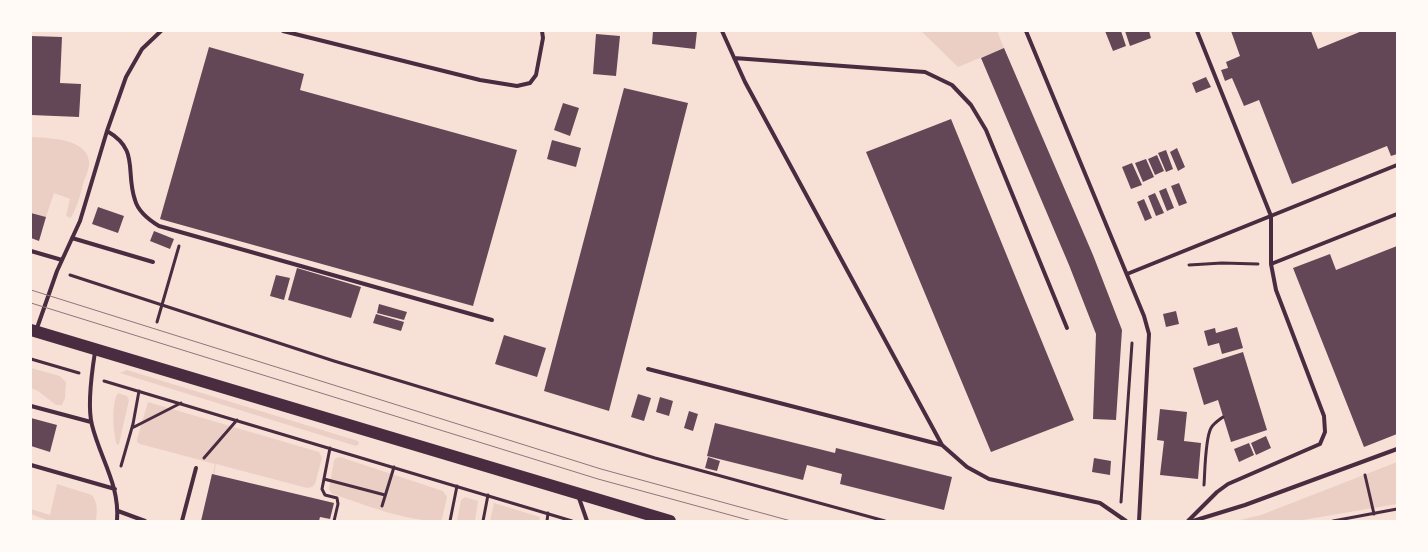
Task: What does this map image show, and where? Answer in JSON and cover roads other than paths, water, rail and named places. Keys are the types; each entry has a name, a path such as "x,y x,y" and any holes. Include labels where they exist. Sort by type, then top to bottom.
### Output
{"main road":[{"path":"34,331 670,521"}],"lane":[{"path":"34,331 57,271 80,221 107,131 126,77 142,49 162,31"},
{"path":"283,31 480,80 517,86 530,82 536,75 543,38 542,31"},
{"path":"722,31 734,58 942,445 967,467 990,478 1100,503 1126,521"},
{"path":"1026,31 1127,274 1144,316 1149,334 1139,521"},
{"path":"1188,521 1217,492 1228,484 1320,444 1325,432 1324,416 1276,290 1271,264 1271,216 1197,31"},
{"path":"734,58 925,72 952,85 970,105 986,130 1067,328"},
{"path":"107,131 119,138 128,150 135,201 148,219 159,226 492,320"},
{"path":"1127,274 1397,165"},
{"path":"1271,264 1397,214"},
{"path":"72,238 153,262"},
{"path":"31,251 62,260"},
{"path":"96,349 91,377 91,422 116,489 117,521"},
{"path":"648,369 942,445"},
{"path":"31,406 91,422"},
{"path":"1194,521 1245,505 1397,449"},
{"path":"31,465 116,489"},
{"path":"182,521 196,468"},
{"path":"577,493 587,521"},
{"path":"118,511 145,521"}],"tram line":[{"path":"31,290 601,469 791,521"},
{"path":"31,303 598,479 752,521"}]}
